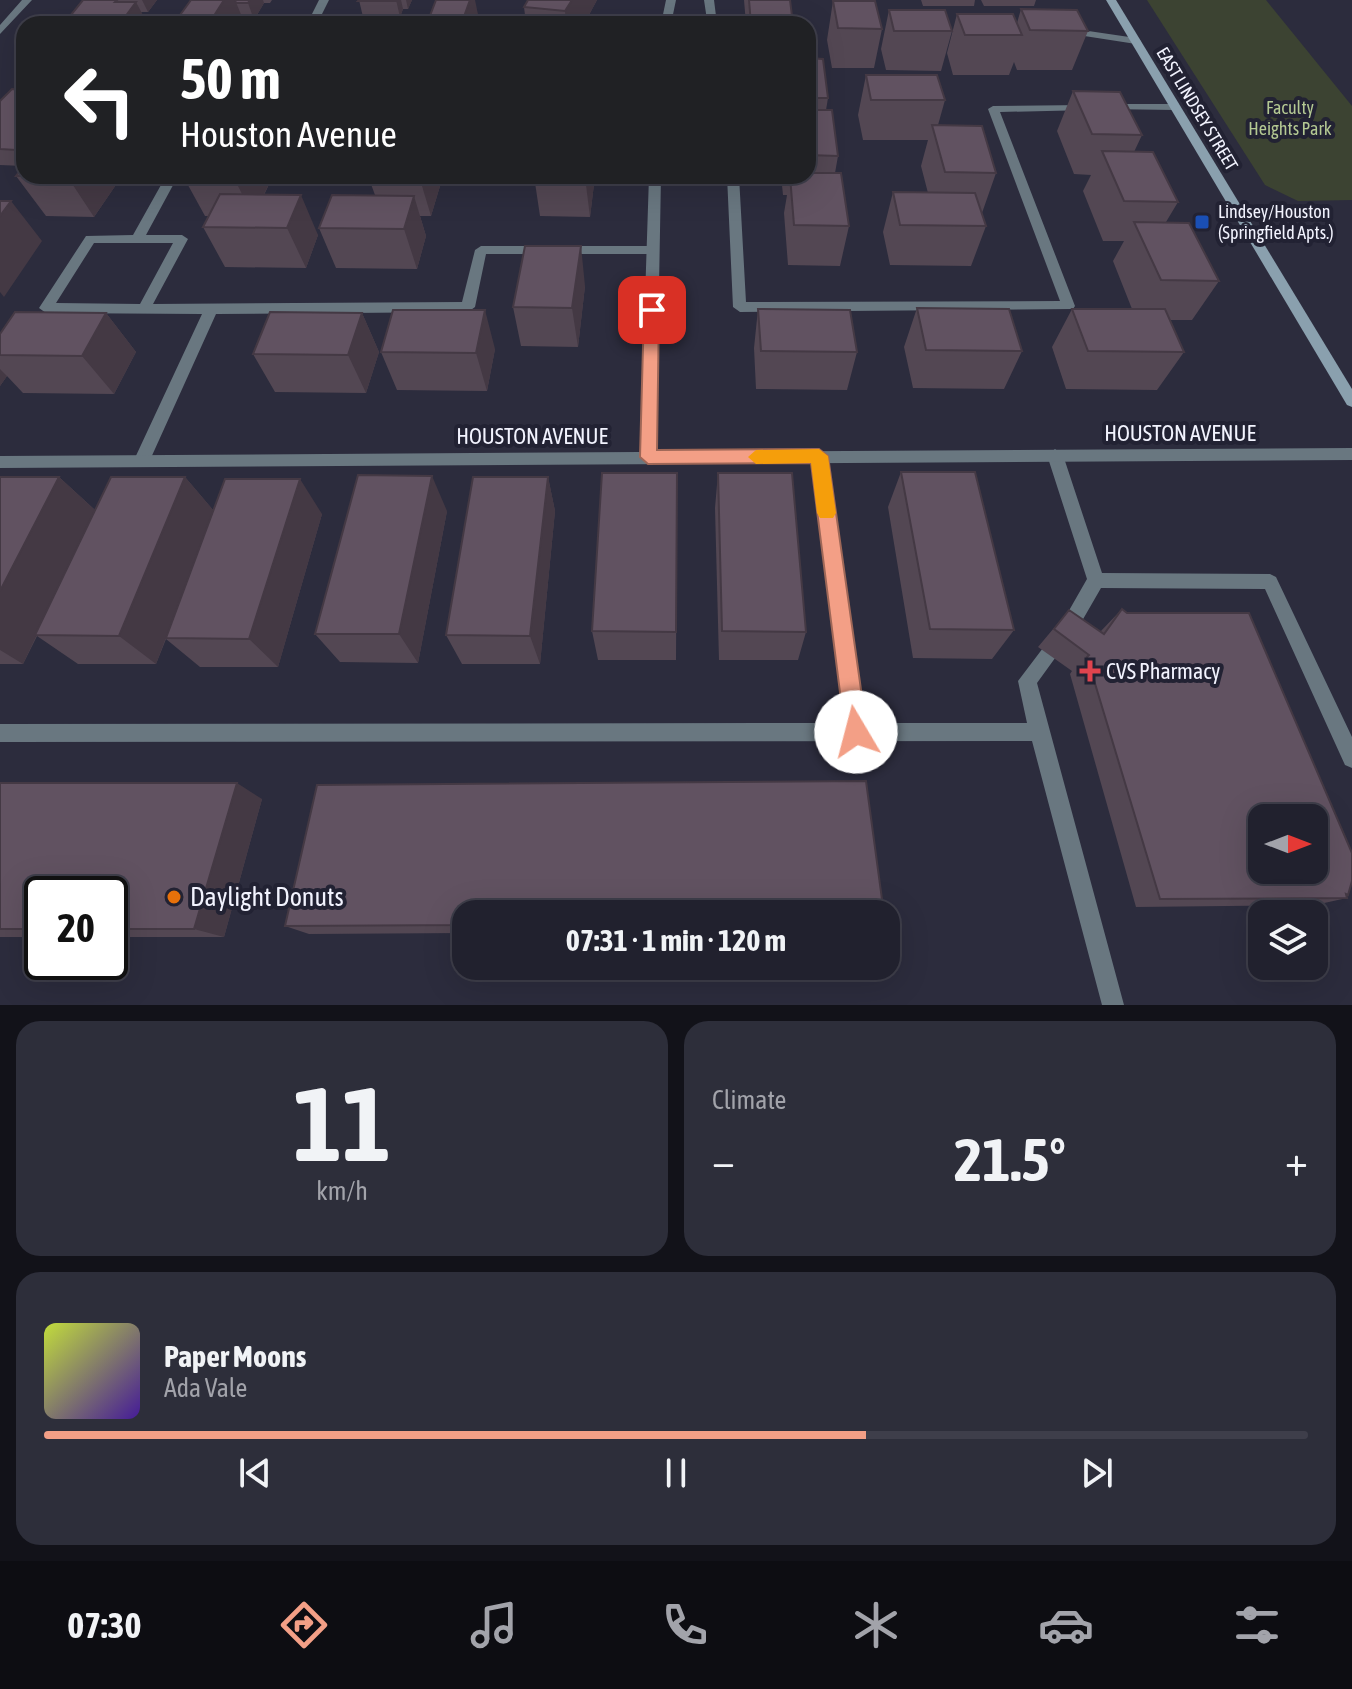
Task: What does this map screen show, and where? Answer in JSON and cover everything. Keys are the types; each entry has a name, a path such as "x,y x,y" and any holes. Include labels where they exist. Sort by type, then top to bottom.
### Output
{"main road":[{"name":"EAST LINDSEY STREET","path":"1111,0 1352,401"}],"street":[{"path":"0,31 27,0"},
{"path":"1060,30 1136,41"},
{"path":"733,184 740,307 1068,306 993,109 1175,107"},
{"path":"137,239 168,184"},
{"path":"648,457 655,184"},
{"path":"144,309 182,239 90,239 46,308 144,309 211,309 468,307 481,250 653,250"},
{"path":"142,460 211,309"},
{"name":"HOUSTON AVENUE","path":"0,462 1352,454"},
{"path":"1055,455 1096,580 1064,635"},
{"path":"819,456 856,732"},
{"path":"1096,580 1270,582 1348,739 1352,758"},
{"path":"1049,654 1027,681 1113,1005"},
{"path":"0,733 1039,732"}],"green space":[{"name":"Faculty Heights Park","path":"1147,0 1266,0 1352,106 1352,200 1298,201 1265,185"}],"building":[{"path":"83,0 136,2 126,16 70,16"},
{"path":"191,0 224,0 214,16 179,16"},
{"path":"235,0 250,0 248,3 236,3"},
{"path":"436,0 470,0 464,16 430,16"},
{"path":"528,0 572,0 565,11 524,7"},
{"path":"749,0 790,0 792,16 750,16"},
{"path":"833,1 875,1 882,29 838,28"},
{"path":"1021,9 1077,10 1088,31 1030,30"},
{"path":"889,10 945,10 952,31 894,31"},
{"path":"957,14 1013,14 1022,35 965,35"},
{"path":"521,15 576,15 576,16"},
{"path":"816,59 823,59 828,98 816,98"},
{"path":"866,75 937,75 945,100 871,100"},
{"path":"12,89 16,89 16,150 0,149 0,101"},
{"path":"1073,91 1120,92 1142,135 1092,134"},
{"path":"816,110 832,110 838,156 816,155"},
{"path":"932,125 982,126 996,173 945,172"},
{"path":"1102,151 1153,152 1178,202 1124,201"},
{"path":"816,173 841,173 849,226 794,225 791,184 816,184"},
{"path":"893,192 975,193 986,226 900,225"},
{"path":"220,194 301,195 287,228 203,227"},
{"path":"332,195 414,196 404,229 319,228"},
{"path":"0,201 11,201 0,216"},
{"path":"1134,222 1189,223 1219,281 1161,280"},
{"path":"525,246 581,246 572,308 513,307"},
{"path":"917,308 1009,309 1022,351 926,350"},
{"path":"758,309 850,310 857,352 761,351"},
{"path":"1072,309 1165,309 1184,352 1088,351"},
{"path":"393,310 485,310 476,353 381,352"},
{"path":"15,312 106,313 82,356 0,355 0,334"},
{"path":"270,312 362,313 348,355 253,354"},
{"path":"901,472 975,472 1014,630 930,629"},
{"path":"602,473 677,473 676,632 592,631"},
{"path":"718,473 792,473 806,632 722,631"},
{"path":"358,475 432,476 399,634 315,634"},
{"path":"0,477 59,477 0,591"},
{"path":"111,477 185,477 119,636 35,635"},
{"path":"473,477 548,477 530,636 446,635"},
{"path":"225,479 300,479 249,639 166,638"},
{"name":"CVS Pharmacy","path":"1122,609 1127,613 1249,613 1352,853 1352,881 1347,898 1160,899 1087,657 1089,655 1054,629 1069,610 1104,634"},
{"path":"866,781 882,900 452,900 452,925 285,926 317,785"},
{"path":"0,783 237,783 194,929 128,929 128,876 24,876 24,929 0,929"}],"slow traffic":[{"path":"756,457 819,456 826,513"}],"place":[{"name":"Lindsey/Houston (Springfield Apts.)","path":"1202,222"},
{"name":"CVS Pharmacy","path":"1090,671"},
{"name":"Daylight Donuts","path":"174,897"}],"route":[{"path":"652,310 648,457 819,456 856,732"}]}
